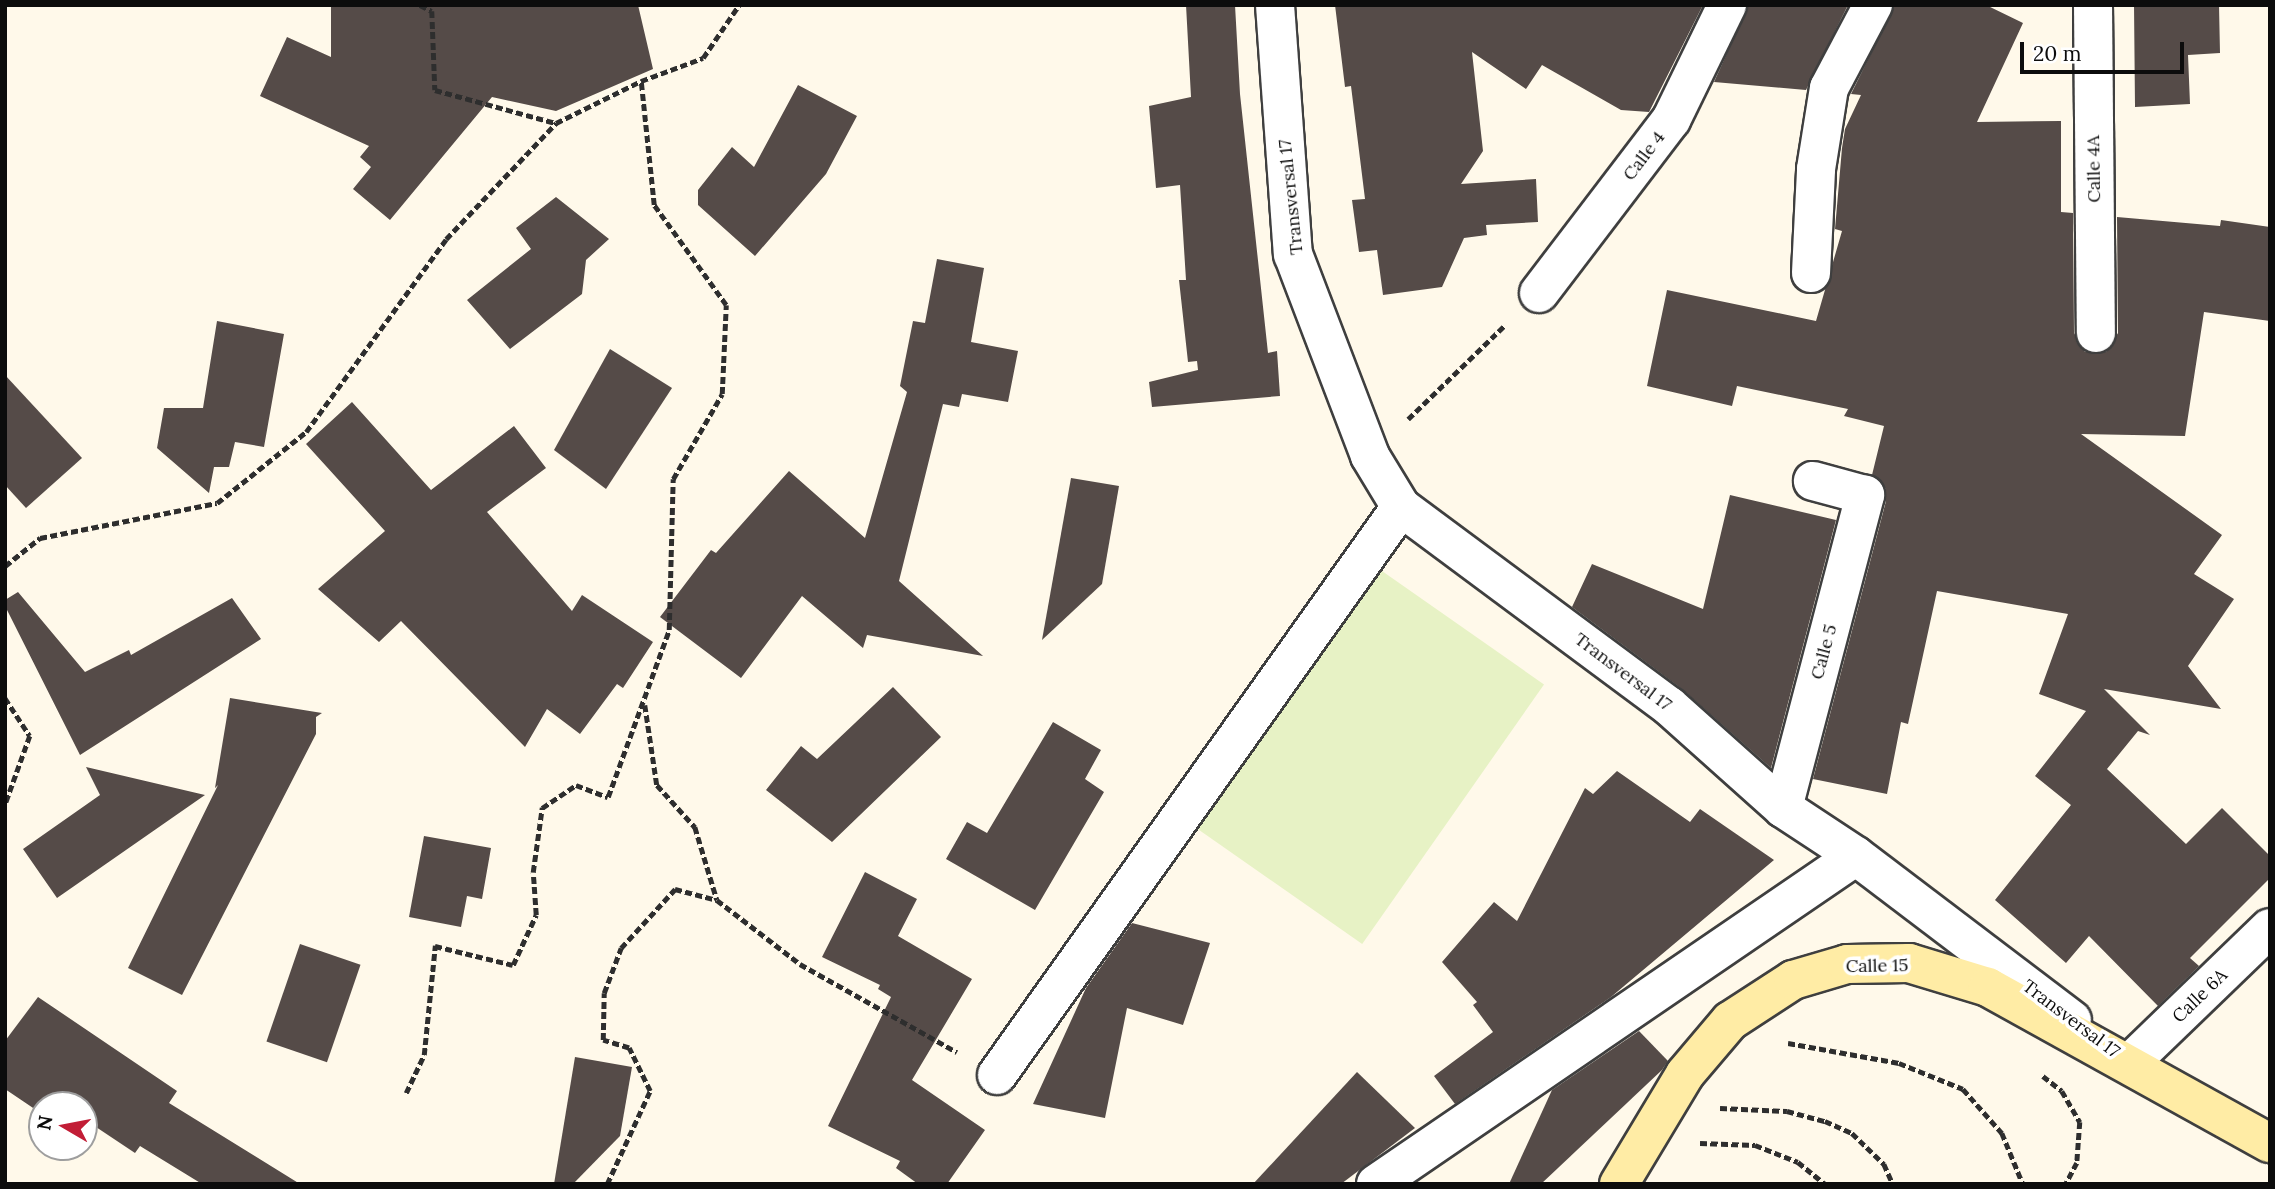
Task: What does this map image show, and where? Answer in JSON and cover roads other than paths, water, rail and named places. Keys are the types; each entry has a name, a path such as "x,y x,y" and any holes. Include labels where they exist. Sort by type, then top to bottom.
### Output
{"main road":[{"name":"Calle 15","path":"1619,1184 1685,1074 1730,1021 1793,980 1847,964 1909,962 1988,987 2130,1063"},
{"name":"Transversal 17","path":"2130,1063 2270,1143"}],"street":[{"name":"Transversal 17","path":"1275,5 1293,254 1370,456 1401,507 1669,706 1783,808 1856,856 2130,1063"},
{"name":"Calle 4","path":"1539,293 1671,120 1727,5"},
{"path":"1811,273 1816,169 1829,88 1873,5"},
{"name":"Calle 4A","path":"2093,5 2096,333"},
{"name":"Calle 5","path":"1783,808 1865,495 1813,481"},
{"path":"997,1075 1401,507"},
{"path":"1376,1184 1856,856"},
{"name":"Calle 6A","path":"2130,1063 2270,928"}]}
